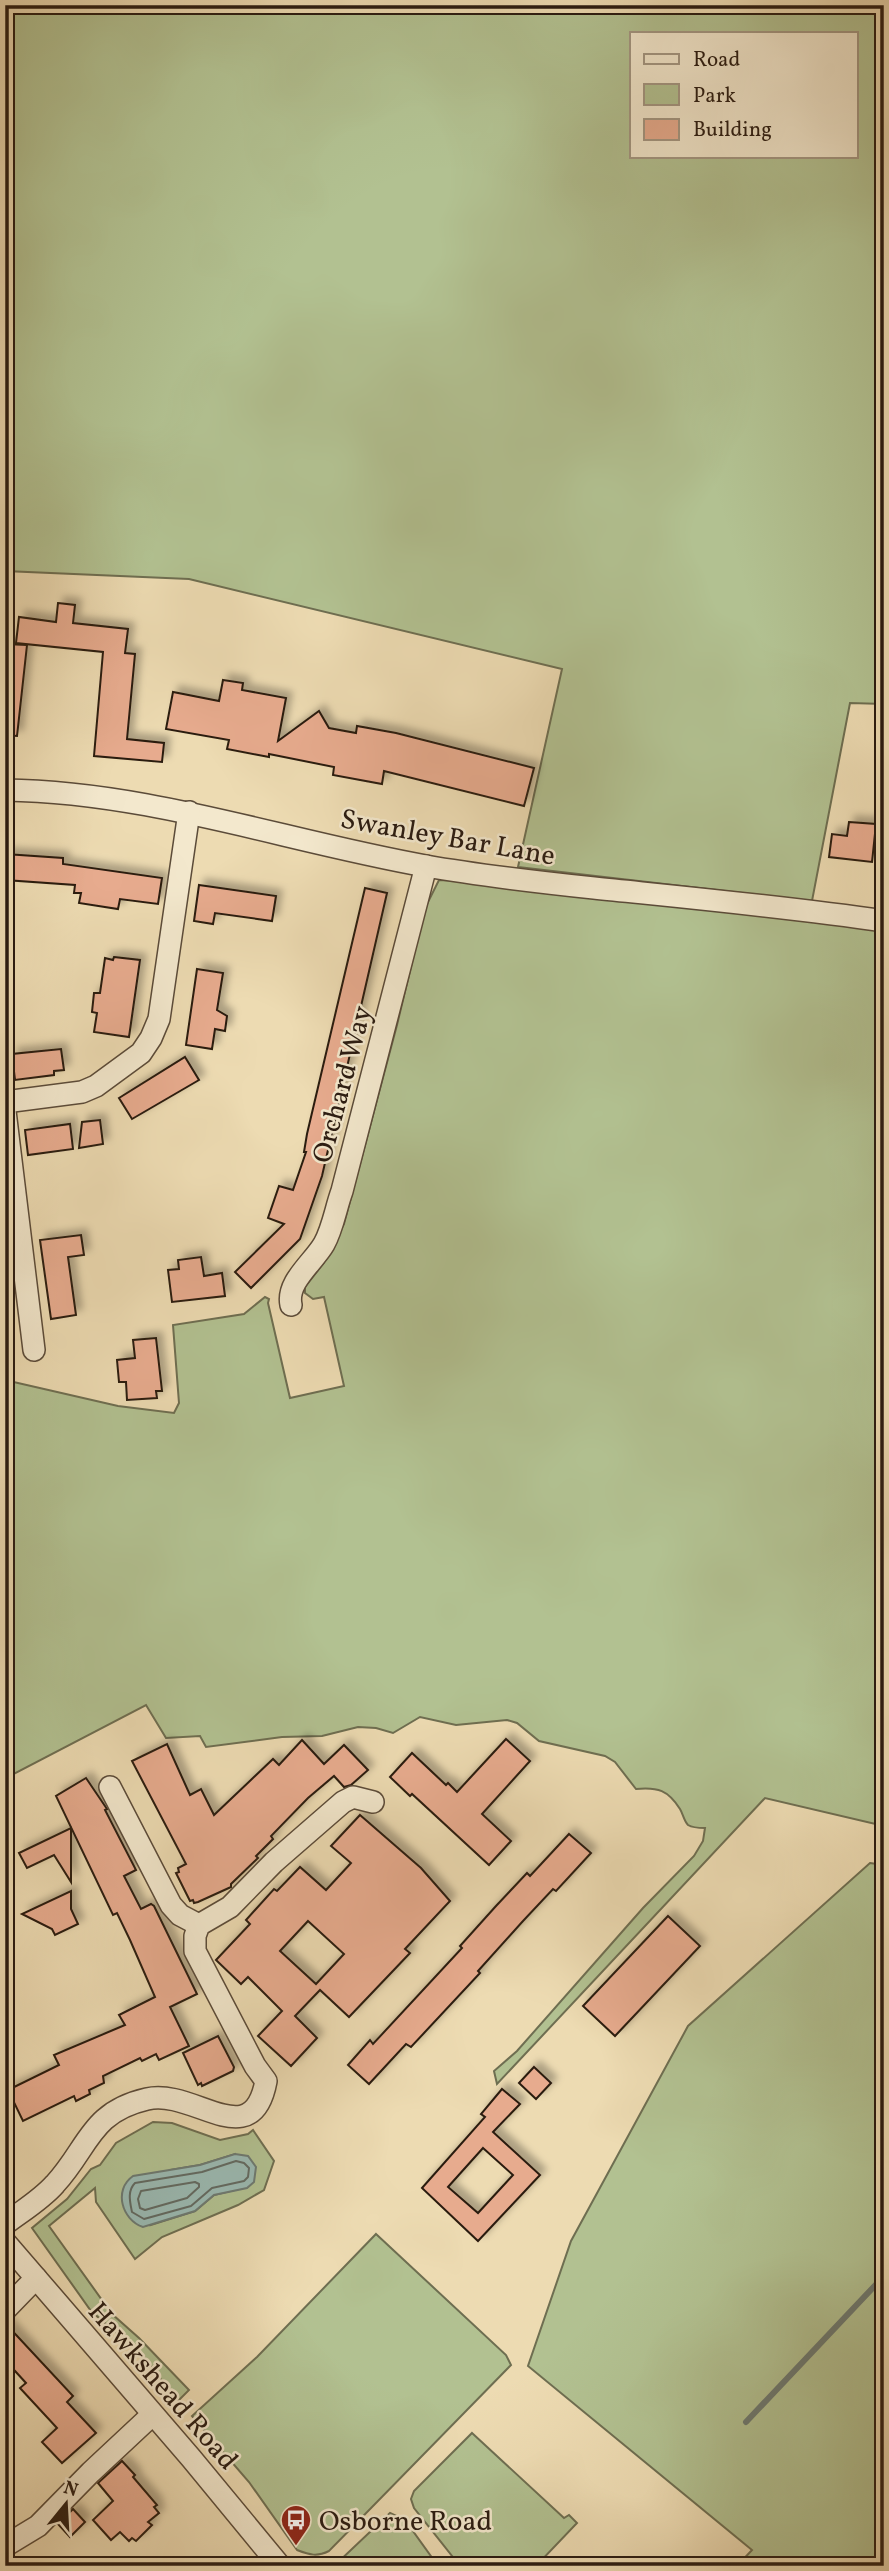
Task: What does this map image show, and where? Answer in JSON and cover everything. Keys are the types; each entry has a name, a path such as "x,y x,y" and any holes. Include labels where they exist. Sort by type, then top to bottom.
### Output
{"street":[{"name":"Swanley Bar Lane","path":"5,790 52,790 92,795 189,813 426,866 518,880 884,921"},
{"path":"5,1102 82,1092 96,1086 141,1053 151,1038 159,1019 189,813"},
{"name":"Orchard Way","path":"291,1305 289,1296 325,1242 342,1191 426,866"},
{"path":"5,1111 34,1350"},
{"path":"110,1787 171,1905 180,1916 199,1925"},
{"path":"5,2224 52,2188 86,2138 117,2110 142,2100 165,2097 183,2100 224,2116 247,2116 260,2101 266,2081 195,1951 195,1936 199,1925 230,1907 274,1862 343,1802 359,1797 373,1802"},
{"name":"Hawkshead Road","path":"5,2242 280,2566"},
{"path":"5,2310 36,2278"},
{"path":"5,2546 38,2526 152,2415"}],"green space":[{"path":"5,5 884,5 884,704 850,703 812,901 518,867 562,669 189,579 5,571"},
{"path":"439,880 470,881 884,926 884,1826 765,1798 497,2084 494,2071 517,2051 643,1908 694,1856 703,1841 705,1828 688,1825 680,1809 667,1794 656,1789 636,1789 615,1762 605,1756 539,1741 517,1723 507,1720 456,1725 420,1717 393,1733 358,1727 322,1736 282,1737 206,1747 200,1736 166,1738 146,1705 8,1777 5,1772 5,1380 118,1406 174,1413 179,1403 173,1325 244,1314 265,1297 269,1299 290,1398 344,1386 324,1297 313,1299 305,1293 305,1287 323,1264 344,1224 425,908"},
{"path":"870,1863 884,1865 884,2566 737,2566 752,2550 528,2366 571,2241 688,2026"},
{"path":"153,2122 172,2123 220,2140 248,2134 253,2130 274,2161 264,2190 238,2205 162,2237 135,2259 96,2202 95,2188 49,2226 112,2314 189,2390 177,2402 147,2360 91,2311 32,2228 67,2199 91,2169 100,2165 116,2143","holes":["235,2154 235,2190 214,2195 195,2211 151,2225 171,2170 200,2165"]},
{"path":"376,2234 506,2355 511,2365 329,2551 310,2554 297,2550 249,2482 192,2416 257,2357"},
{"path":"472,2433 564,2518 569,2515 577,2523 536,2566 460,2566 414,2508 411,2499 414,2491"},
{"path":"390,2513 405,2520 438,2566 334,2566"}],"water":[{"path":"235,2154 248,2156 256,2167 254,2182 247,2188 214,2195 195,2211 143,2227 125,2211 123,2189 133,2176 200,2165"}],"building":[{"path":"58,603 75,605 73,623 128,629 125,653 135,654 127,739 164,743 162,762 94,756 103,652 16,643 19,617 56,622"},
{"path":"5,644 27,645 17,736 5,735"},
{"path":"223,680 243,683 242,690 286,698 278,741 319,711 329,728 356,733 357,726 396,733 534,768 524,806 384,771 382,784 333,775 334,767 227,749 229,740 166,729 173,692 219,701"},
{"path":"849,822 876,824 872,862 829,857 832,834 847,836"},
{"path":"5,854 63,858 63,864 162,878 158,904 120,899 118,909 79,903 81,893 74,893 75,885 5,880"},
{"path":"199,885 276,896 272,921 215,913 213,924 194,921"},
{"path":"365,888 387,893 322,1176 300,1239 251,1288 235,1272 284,1224 268,1218 279,1186 293,1190 306,1152 307,1134"},
{"path":"114,957 140,960 129,1037 94,1032 97,1013 92,1012 94,993 100,993 105,958 113,960"},
{"path":"197,969 223,973 217,1010 227,1016 225,1031 215,1029 212,1049 186,1045"},
{"path":"61,1049 64,1070 54,1071 54,1075 15,1080 12,1054"},
{"path":"185,1057 199,1080 132,1119 119,1098"},
{"path":"100,1120 103,1144 79,1148 82,1122"},
{"path":"70,1124 73,1149 28,1155 25,1130"},
{"path":"81,1235 84,1255 68,1257 76,1315 51,1319 40,1240"},
{"path":"201,1257 204,1276 222,1273 225,1296 172,1302 168,1270 179,1269 178,1260"},
{"path":"156,1338 162,1391 156,1391 157,1398 127,1400 126,1382 119,1382 117,1360 135,1358 133,1340"},
{"path":"506,1739 530,1761 482,1814 511,1841 489,1865 390,1777 412,1753 457,1792"},
{"path":"302,1740 324,1764 344,1745 368,1770 351,1785 344,1787 334,1776 271,1836 273,1839 231,1887 198,1902 190,1901 176,1873 179,1872 178,1868 186,1864 132,1761 167,1744 190,1795 201,1789 214,1815 273,1759 279,1765"},
{"path":"86,1778 107,1809 105,1810 136,1870 124,1876 141,1909 151,1904 154,1906 197,1994 170,2007 189,2046 159,2060 156,2054 142,2061 140,2058 103,2076 104,2083 89,2090 90,2094 76,2101 74,2096 23,2121 8,2090 59,2065 54,2055 125,2025 119,2015 155,1997 117,1913 113,1915 56,1796"},
{"path":"360,1815 421,1868 450,1901 405,1949 410,1953 349,2017 320,1990 295,2016 317,2038 291,2066 258,2036 282,2011 248,1977 241,1984 216,1960 250,1924 246,1920 274,1889 277,1891 300,1867 326,1890 351,1863 331,1846","holes":["308,1921 344,1954 316,1984 280,1951"]},
{"path":"71,1828 71,1882 54,1855 27,1868 19,1853"},
{"path":"569,1834 591,1853 556,1891 553,1889 523,1921 478,1971 480,1973 411,2047 406,2044 369,2084 348,2065 370,2040 373,2044 462,1948 460,1946 496,1906 527,1873 530,1876"},
{"path":"71,1891 71,1909 78,1924 55,1935 52,1929 22,1914"},
{"path":"668,1916 700,1946 615,2036 583,2006"},
{"path":"218,2036 234,2067 233,2071 202,2086 201,2083 198,2085 183,2053"},
{"path":"534,2067 551,2083 536,2099 519,2083"},
{"path":"502,2089 520,2104 493,2132 540,2175 478,2241 422,2188 485,2117 481,2114","holes":["483,2148 513,2175 478,2213 448,2187"]},
{"path":"5,2323 73,2396 67,2402 96,2433 62,2463 42,2442 57,2428 20,2388 26,2383 5,2360"},
{"path":"122,2461 157,2505 154,2507 159,2513 148,2522 152,2525 136,2541 132,2538 129,2541 120,2532 111,2540 93,2520 113,2501 98,2483"},
{"path":"73,2509 85,2522 70,2537 58,2524"}],"waterway":[{"path":"746,2422 884,2276"}],"place":[{"name":"Osborne Road","path":"296,2547"}]}
